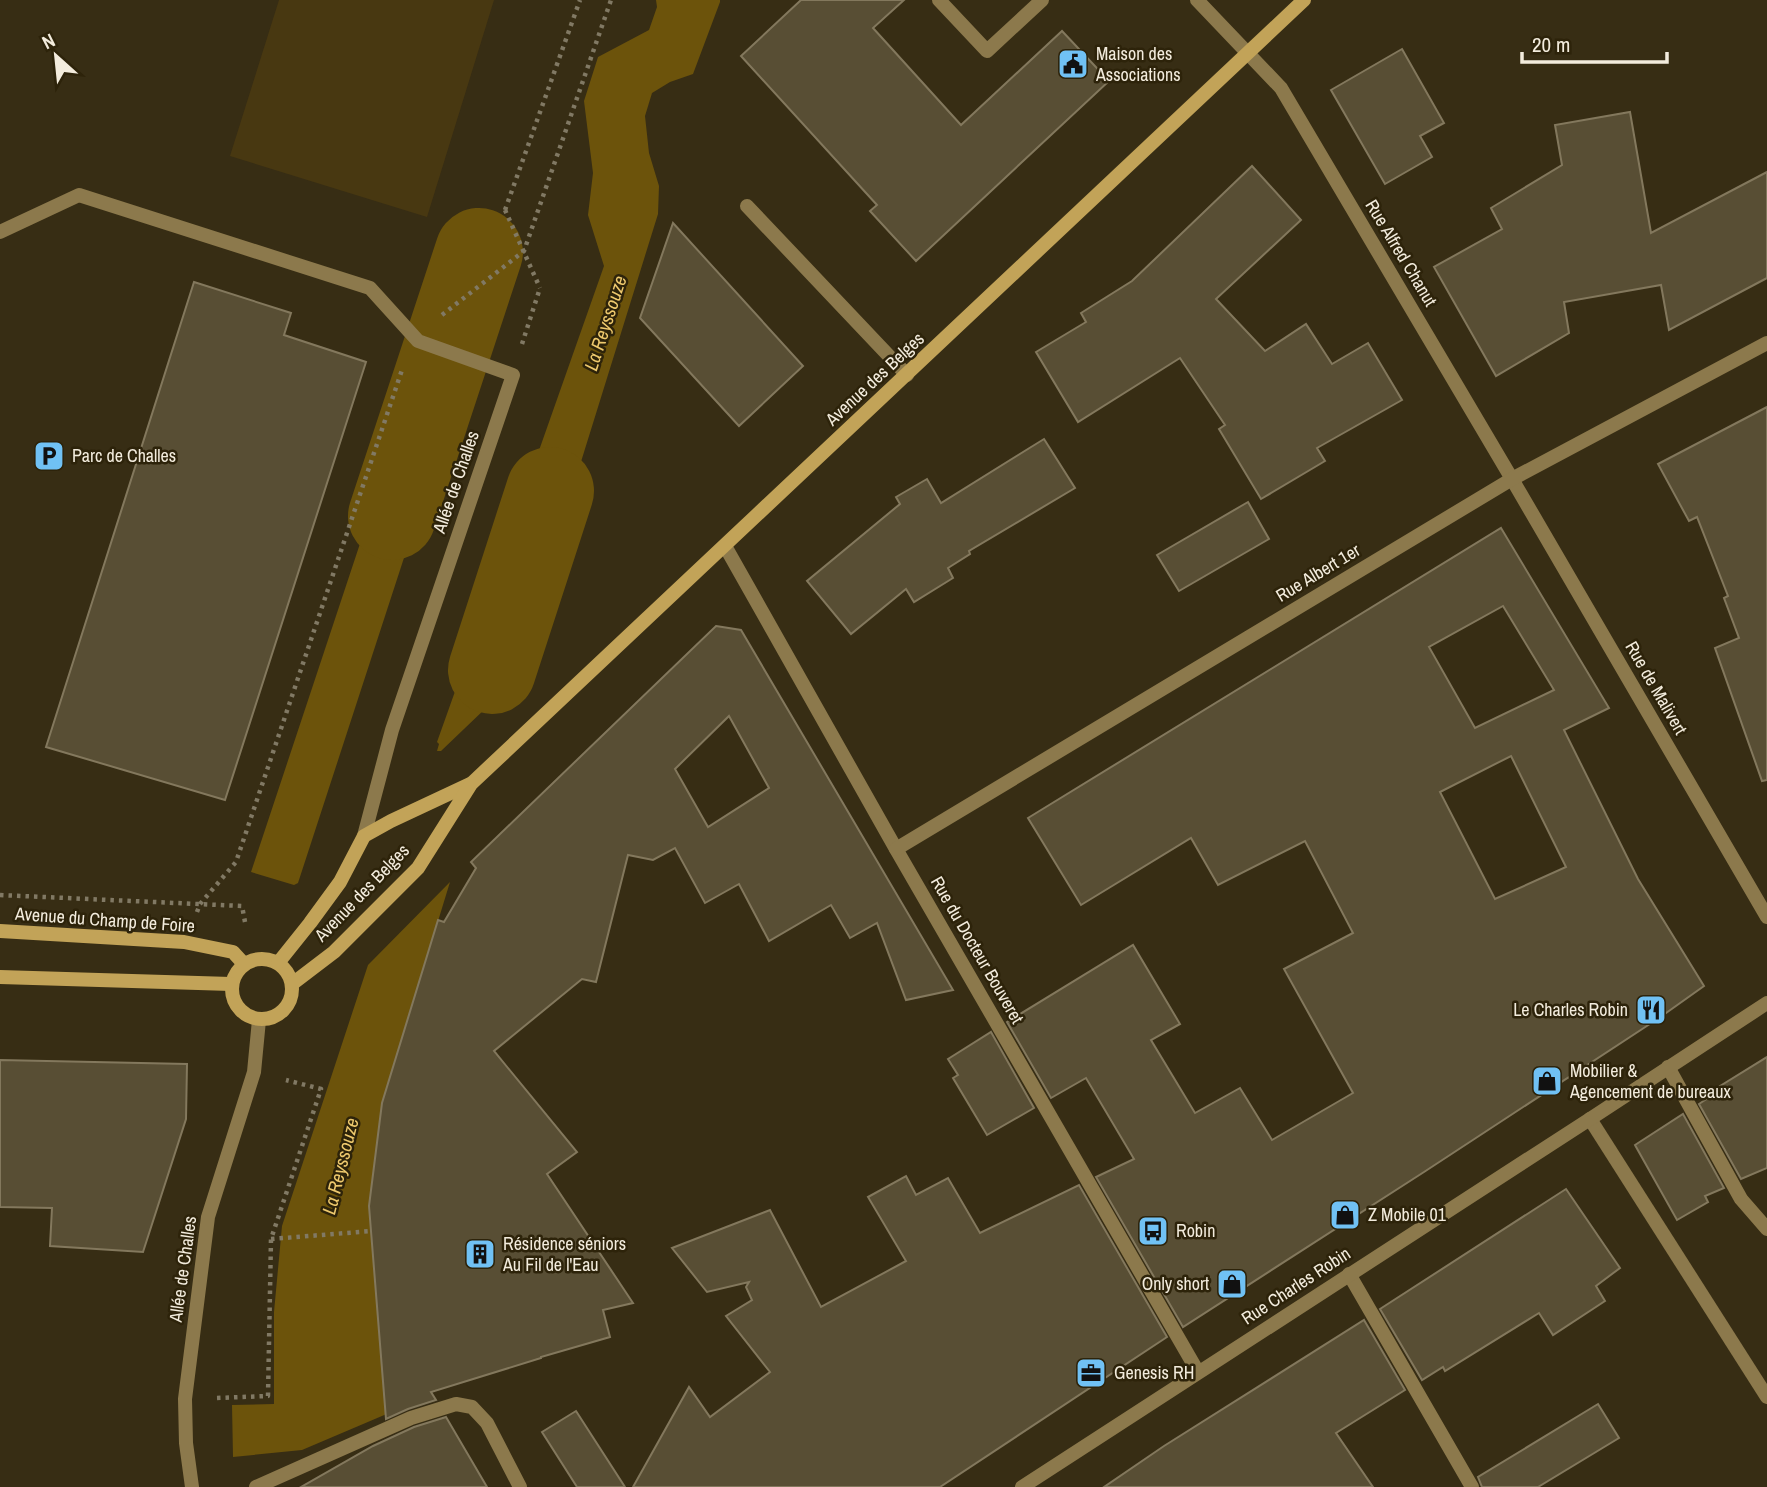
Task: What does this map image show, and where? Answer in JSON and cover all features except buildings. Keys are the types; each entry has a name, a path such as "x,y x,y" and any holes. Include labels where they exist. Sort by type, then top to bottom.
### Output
{"main road":[{"name":"Avenue des Belges","path":"292,984 334,952 418,868 471,784 1304,0"},
{"name":"Avenue des Belges","path":"363,836 471,784"},
{"name":"Allée de Challes","path":"278,963 340,882 363,836"},
{"name":"Avenue du Champ de Foire","path":"0,931 184,942 233,952 244,964"},
{"path":"260,959 278,963 292,984 289,1002 284,1010 269,1019 251,1018 237,1008 231,992 234,977 244,964 260,959"},
{"path":"0,977 232,984"}],"street":[{"path":"939,0 987,51 1042,0"},
{"name":"Rue Alfred Chanut","path":"1197,0 1281,88 1512,479"},
{"path":"0,232 79,195 369,288 416,339 513,375"},
{"path":"747,206 907,375"},
{"name":"Rue Albert 1er","path":"896,849 1512,479 1767,343"},
{"name":"Allée de Challes","path":"363,836 392,730 513,375"},
{"name":"Rue de Malivert","path":"1512,479 1767,918"},
{"name":"Rue du Docteur Bouveret","path":"725,546 896,849 1198,1372"},
{"name":"Rue Charles Robin","path":"1022,1487 1767,1003"},
{"name":"Allée de Challes","path":"192,1487 186,1443 185,1399 208,1217 254,1072 260,1020"},
{"path":"1668,1067 1741,1199 1767,1229"},
{"path":"1590,1119 1767,1397"},
{"path":"1349,1275 1472,1487"},
{"path":"256,1487 411,1418 456,1404 472,1407 487,1423 520,1487"}],"path":[{"path":"513,375 540,288 505,210 580,0"},
{"path":"438,318 522,253 611,0"},
{"path":"184,942 200,904 236,862 416,339"},
{"path":"0,895 242,906"},
{"path":"185,1399 268,1396 273,1239 321,1089 254,1072"},
{"path":"273,1239 372,1231"}],"shaded area":[{"path":"279,0 494,0 427,217 230,156"}],"water":[{"path":"656,0 720,2 693,74 670,82 652,93 645,116 649,153 659,186 658,214 534,613 487,598 604,266 588,215 593,173 584,101 598,57 649,30 657,7"},
{"path":"464,234 504,248 483,316 483,331 437,315"},
{"path":"410,393 458,410 446,429 298,883 294,885 251,872"},
{"path":"479,624 526,637 510,685 441,751 437,751 437,742"},
{"path":"450,882 382,1104 369,1206 385,1405 389,1413 302,1450 233,1457 232,1405 274,1404 274,1312 282,1226 368,965"}],"waterway":[{"name":"La Reyssouze","path":"392,516 479,252"},
{"name":"La Reyssouze","path":"492,670 550,491"}],"place":[{"name":"Maison des Associations","path":"1073,64"},
{"name":"Parc de Challes","path":"49,456"},
{"name":"Le Charles Robin","path":"1651,1010"},
{"name":"Mobilier & Agencement de bureaux","path":"1547,1081"},
{"name":"Z Mobile 01","path":"1345,1215"},
{"name":"Robin","path":"1153,1231"},
{"name":"Résidence séniors Au Fil de l'Eau","path":"480,1254"},
{"name":"Only short","path":"1232,1284"},
{"name":"Genesis RH","path":"1091,1373"}]}
